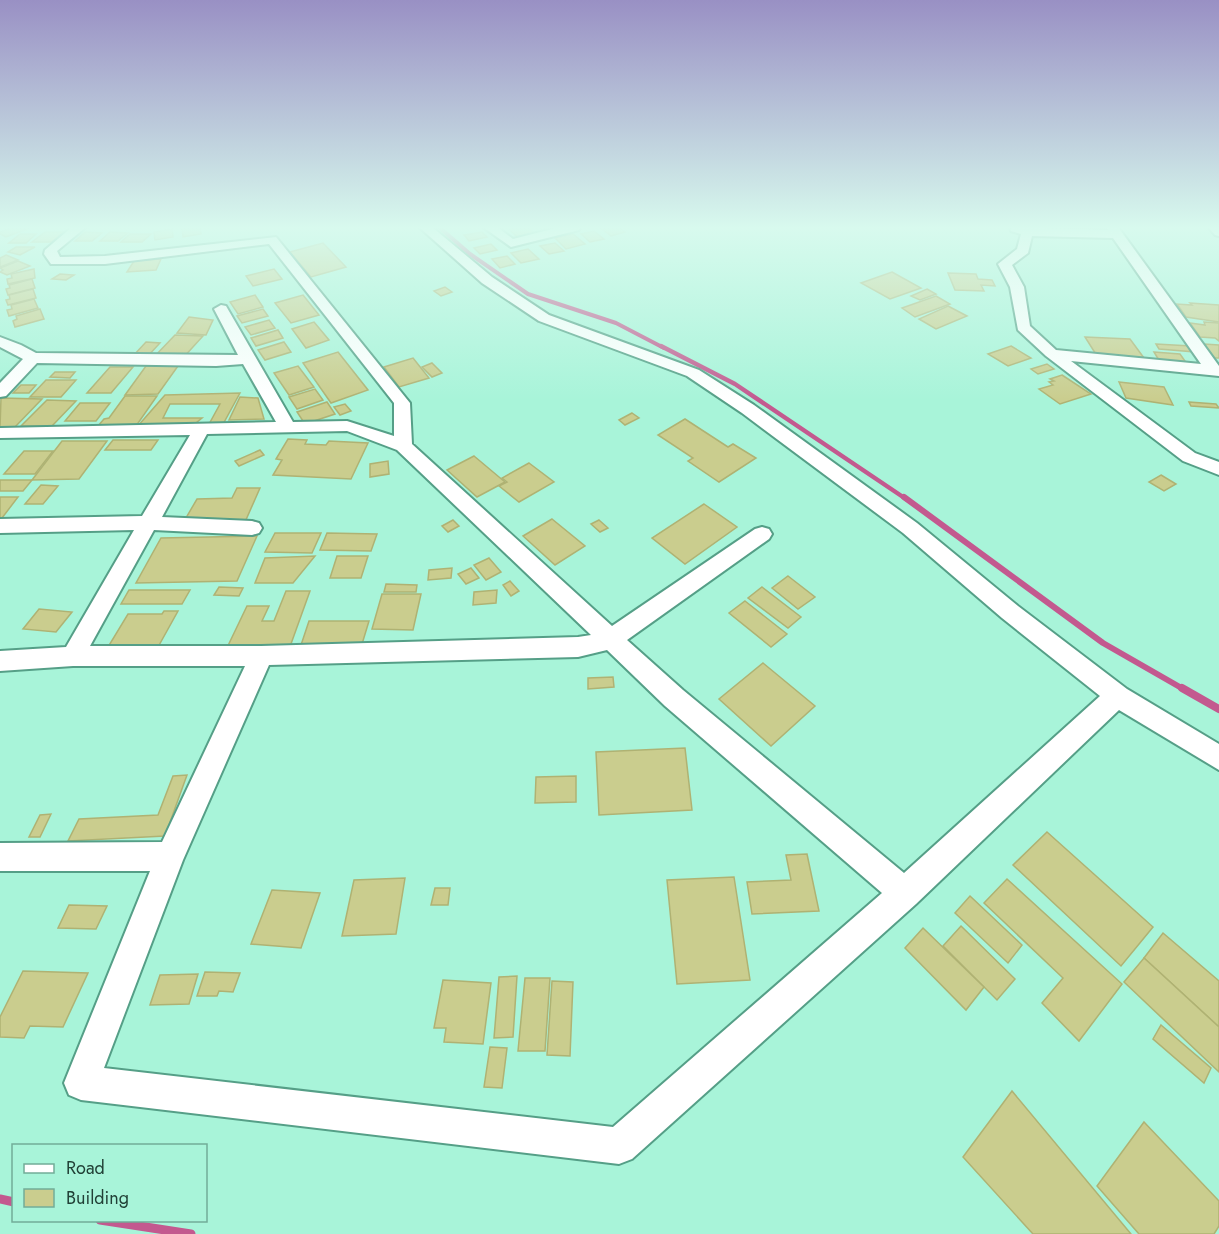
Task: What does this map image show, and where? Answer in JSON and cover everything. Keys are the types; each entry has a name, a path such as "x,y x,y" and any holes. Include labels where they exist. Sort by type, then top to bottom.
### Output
{"street":[{"path":"307,285 402,404 403,446"},
{"path":"494,285 544,318 636,350 693,373 748,409 910,528 1010,612 1118,696 1219,758"},
{"path":"1016,285 1023,327 1052,353 1190,457 1219,469"},
{"path":"1153,285 1216,370"},
{"path":"221,309 288,428"},
{"path":"0,342 33,358 216,361 248,359"},
{"path":"1052,353 1216,370"},
{"path":"0,392 33,358"},
{"path":"0,433 347,426 403,446 674,698 905,893"},
{"path":"73,657 201,430"},
{"path":"0,526 149,523 252,528"},
{"path":"0,661 73,657 261,656 578,647 610,640 762,534"},
{"path":"261,656 170,856 81,1083 619,1146 905,893 1096,713 1118,696"},
{"path":"0,857 170,856"}],"building":[{"path":"9,285 34,285 35,288 8,295 6,289 10,288"},
{"path":"864,285 915,285 921,288 890,299"},
{"path":"953,285 994,285 995,286 981,285 984,291 955,290"},
{"path":"445,287 452,292 441,296 434,291"},
{"path":"33,289 36,298 8,305 6,300 10,299 9,295"},
{"path":"927,289 936,294 920,300 911,296"},
{"path":"255,295 263,307 238,314 230,302"},
{"path":"303,295 319,315 291,323 275,303"},
{"path":"936,296 950,304 915,317 902,308"},
{"path":"34,299 38,308 9,316 7,310 12,309 11,305"},
{"path":"1190,303 1219,305 1219,322 1186,317 1177,304 1192,305"},
{"path":"948,306 967,316 936,329 919,319"},
{"path":"40,309 44,319 15,327 13,321 17,319 16,316"},
{"path":"263,309 268,316 242,323 237,316"},
{"path":"189,317 213,320 206,335 177,333"},
{"path":"269,320 275,328 251,335 245,327"},
{"path":"314,322 329,340 306,348 292,329"},
{"path":"1204,322 1219,323 1219,341 1215,338 1200,337 1190,323 1205,325"},
{"path":"278,330 283,338 256,346 251,338"},
{"path":"175,335 203,336 182,359 153,358"},
{"path":"1085,337 1130,339 1144,358 1097,356"},
{"path":"146,342 160,343 146,358 132,357"},
{"path":"284,342 291,352 265,360 258,350"},
{"path":"1156,344 1191,346 1196,352 1159,349"},
{"path":"1204,344 1219,345 1219,358 1214,358"},
{"path":"1011,346 1031,358 1008,366 988,354"},
{"path":"338,352 368,390 331,403 303,363"},
{"path":"1154,352 1180,354 1187,364 1160,362"},
{"path":"413,358 429,378 399,387 384,367"},
{"path":"432,363 442,373 432,377 422,367"},
{"path":"1047,364 1054,369 1038,374 1031,369"},
{"path":"146,366 178,366 158,394 125,395"},
{"path":"298,366 314,387 289,395 274,373"},
{"path":"110,367 133,367 111,393 87,393"},
{"path":"55,372 75,372 70,378 50,377"},
{"path":"1062,375 1091,394 1060,404 1039,389 1053,385 1049,382 1054,381 1050,379"},
{"path":"46,380 76,380 61,397 30,397"},
{"path":"1119,382 1164,387 1173,405 1126,398"},
{"path":"21,385 36,385 29,393 13,393"},
{"path":"315,389 323,400 297,409 289,397"},
{"path":"240,393 222,426 208,426 220,404 170,404 163,418 202,418 191,427 137,427 165,395"},
{"path":"125,396 157,396 136,426 98,426 104,419 109,418"},
{"path":"240,397 258,398 264,419 229,420"},
{"path":"1,398 42,399 14,428 0,428"},
{"path":"47,400 76,401 52,426 21,426"},
{"path":"327,402 335,414 305,424 297,412"},
{"path":"1189,402 1216,404 1219,408 1191,406"},
{"path":"80,403 110,403 96,421 65,421"},
{"path":"345,404 351,411 340,415 334,407"},
{"path":"632,413 639,418 625,425 619,420"},
{"path":"685,419 728,447 733,444 756,458 719,482 688,461 693,458 658,435"},
{"path":"288,439 307,440 305,444 326,445 329,441 368,443 351,479 273,475 282,460 276,459"},
{"path":"113,440 158,440 151,450 105,450"},
{"path":"62,441 107,441 79,479 32,480"},
{"path":"260,450 264,455 239,466 235,461"},
{"path":"24,451 53,451 35,474 4,474"},
{"path":"474,456 505,482 477,497 447,470"},
{"path":"388,461 389,474 370,477 370,464"},
{"path":"529,463 554,482 519,502 499,486 507,482 502,478"},
{"path":"1161,475 1176,484 1164,491 1149,482"},
{"path":"0,480 32,480 23,491 0,491"},
{"path":"41,485 58,486 43,504 25,504"},
{"path":"237,488 260,488 245,522 183,523 197,499 232,498"},
{"path":"0,497 18,497 2,518 0,518"},
{"path":"704,504 737,527 685,564 652,538"},
{"path":"552,519 585,546 555,565 523,536"},
{"path":"453,520 459,526 448,532 442,526"},
{"path":"599,520 608,528 600,532 591,524"},
{"path":"275,533 321,533 312,553 265,552"},
{"path":"327,533 377,534 371,551 320,550"},
{"path":"257,536 237,581 136,583 161,538"},
{"path":"315,556 293,583 255,583 265,558"},
{"path":"337,556 368,556 361,578 330,578"},
{"path":"489,558 501,572 486,580 474,565"},
{"path":"452,568 451,578 428,580 429,570"},
{"path":"471,568 479,578 466,584 458,574"},
{"path":"788,576 815,597 798,609 772,588"},
{"path":"510,581 519,591 511,596 503,585"},
{"path":"386,584 417,585 416,592 384,592"},
{"path":"219,587 243,588 239,596 214,595"},
{"path":"762,587 801,617 788,628 748,598"},
{"path":"129,590 190,590 182,604 121,604"},
{"path":"497,590 496,603 473,605 474,592"},
{"path":"286,591 310,591 287,655 224,654 247,606 269,606 262,621 274,621"},
{"path":"382,594 421,594 413,630 372,629"},
{"path":"745,601 787,634 771,647 729,613"},
{"path":"39,609 72,612 56,632 23,629"},
{"path":"164,611 178,611 158,647 108,647 128,614 162,614"},
{"path":"309,621 369,621 359,654 298,654"},
{"path":"763,663 815,706 771,746 719,699"},
{"path":"613,677 614,687 588,689 588,678"},
{"path":"685,748 692,810 599,815 596,752"},
{"path":"187,775 165,836 68,841 79,819 158,815 173,776"},
{"path":"576,776 576,802 535,803 536,777"},
{"path":"51,814 40,837 29,837 40,815"},
{"path":"1047,832 1153,927 1121,966 1013,865"},
{"path":"807,854 819,911 752,914 747,882 791,880 786,855"},
{"path":"734,877 750,980 677,984 667,880"},
{"path":"405,878 396,934 342,936 354,880"},
{"path":"1007,879 1122,984 1079,1041 1042,1003 1063,978 984,903"},
{"path":"435,888 450,888 448,905 431,905"},
{"path":"272,890 320,893 301,948 251,944"},
{"path":"970,896 1022,945 1008,963 955,913"},
{"path":"69,905 107,906 96,929 58,928"},
{"path":"961,926 1015,979 997,1000 943,946"},
{"path":"923,928 984,987 966,1010 905,948"},
{"path":"1163,933 1219,981 1219,1027 1144,958"},
{"path":"1144,958 1219,1027 1219,1072 1124,982"},
{"path":"23,971 88,973 63,1027 30,1026 24,1038 0,1037 0,1017"},
{"path":"205,972 240,973 233,992 219,991 217,996 197,996"},
{"path":"198,974 189,1004 150,1005 160,975"},
{"path":"517,976 513,1037 494,1038 499,977"},
{"path":"525,978 550,978 545,1051 518,1051"},
{"path":"443,980 491,983 483,1044 444,1042 446,1028 434,1028"},
{"path":"552,981 573,982 570,1056 547,1055"},
{"path":"1161,1025 1211,1068 1204,1083 1153,1039"},
{"path":"490,1047 507,1048 502,1088 484,1087"},
{"path":"1012,1091 1131,1234 1033,1234 963,1157"},
{"path":"1144,1122 1219,1201 1219,1226 1214,1234 1139,1234 1097,1186"}],"waterway":[{"path":"514,285 528,294 616,323 664,348"},
{"path":"661,346 735,384 906,499"},
{"path":"904,497 1103,643 1185,690"},
{"path":"1182,688 1219,709"},
{"path":"0,1199 12,1202"},
{"path":"113,1222 191,1234"}]}
